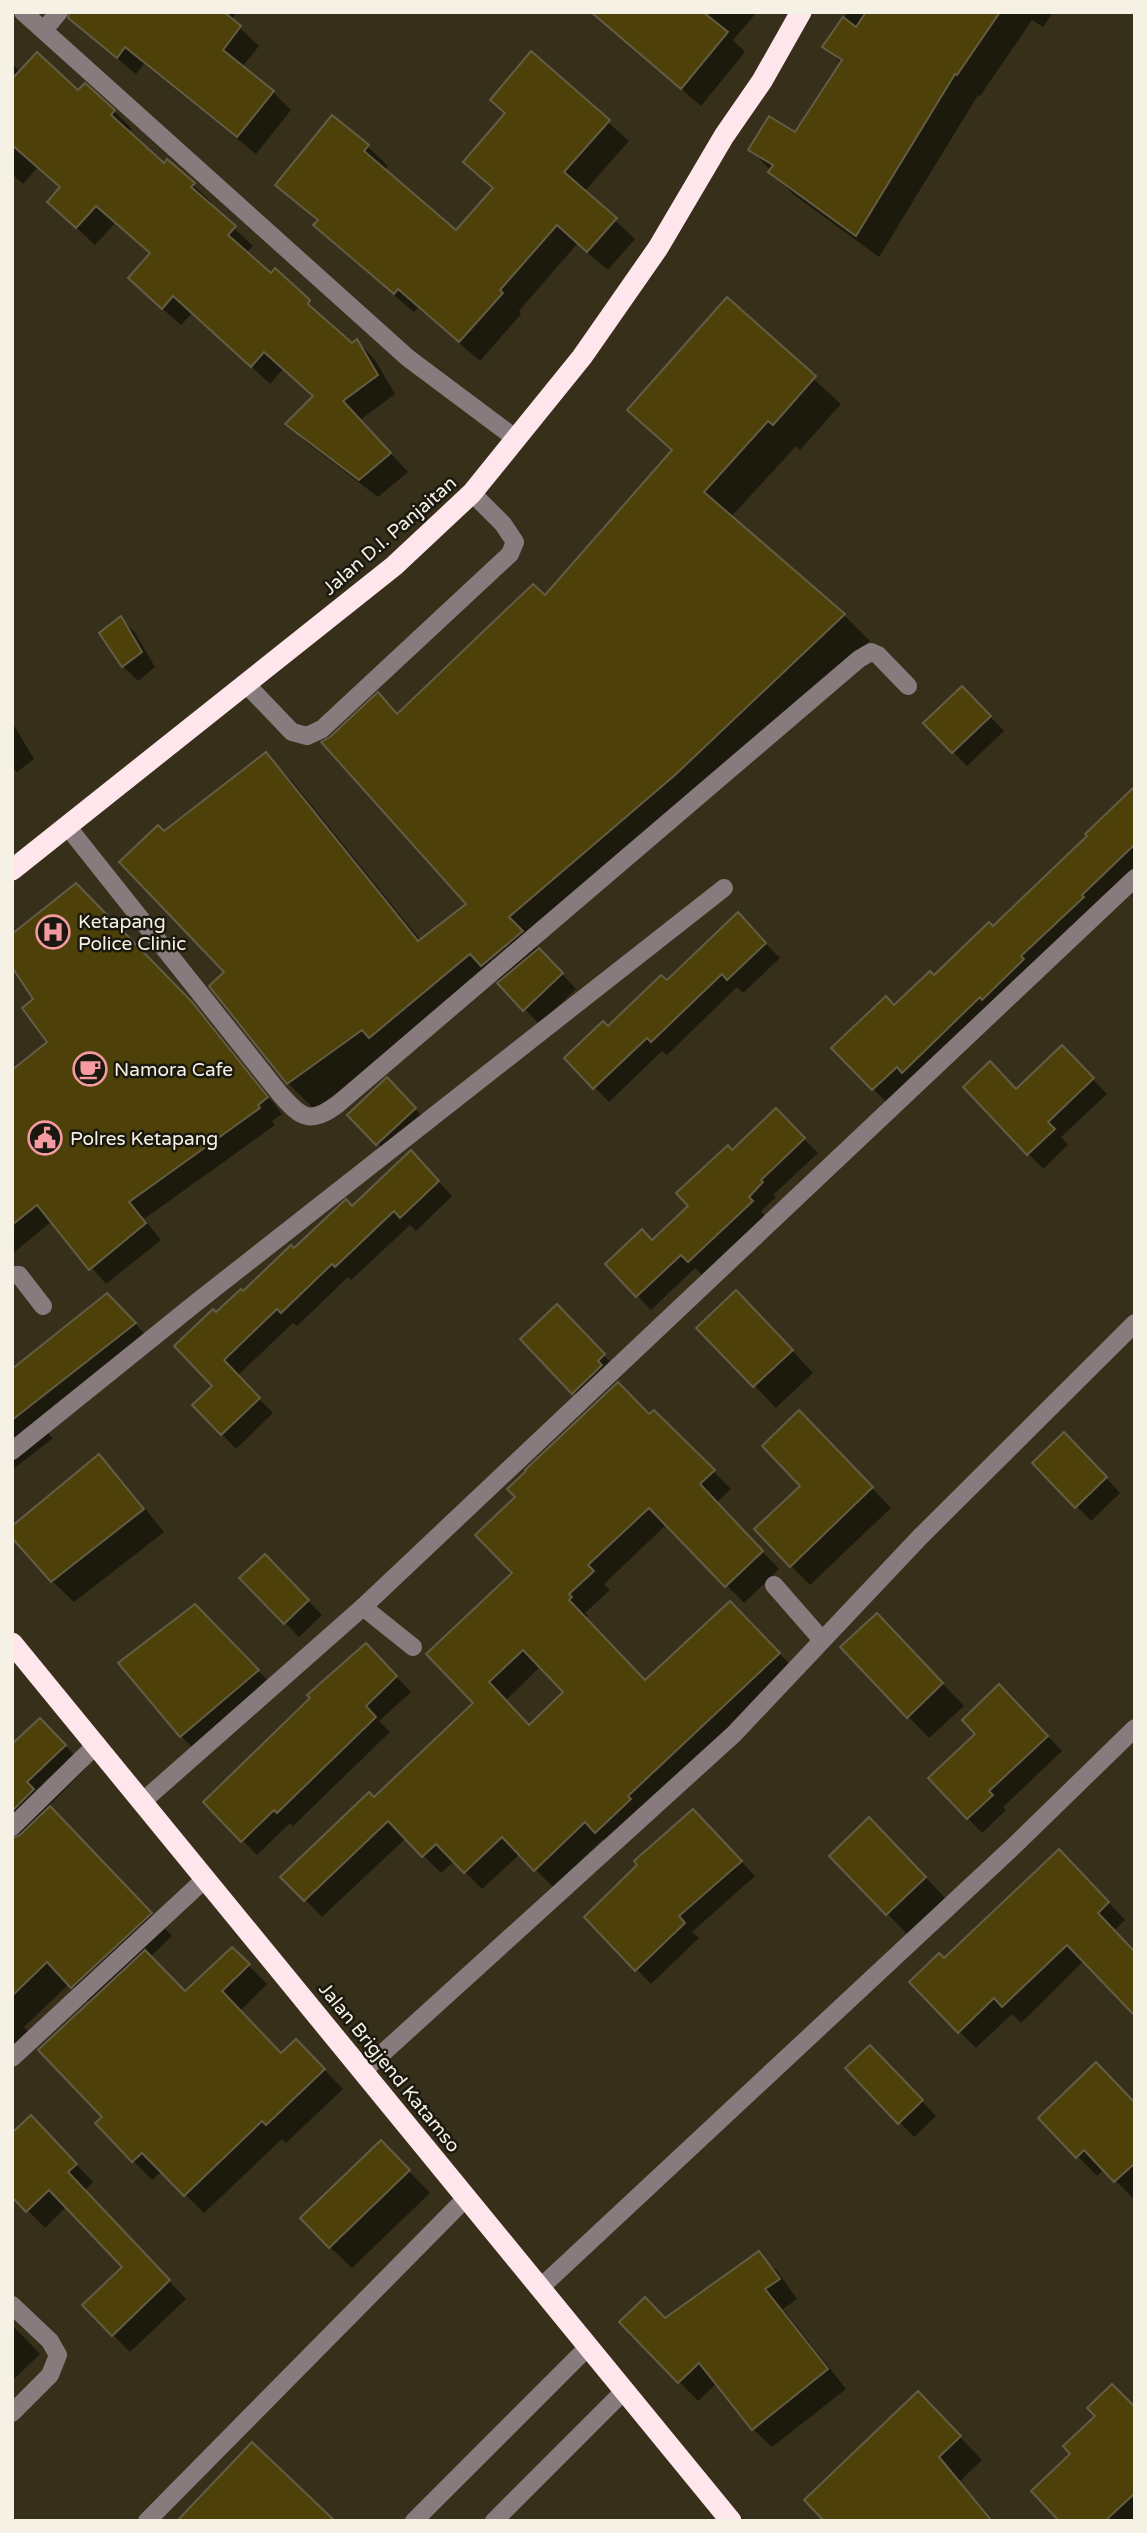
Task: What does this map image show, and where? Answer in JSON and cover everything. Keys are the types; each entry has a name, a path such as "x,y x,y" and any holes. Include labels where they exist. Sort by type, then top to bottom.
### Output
{"highway":[{"name":"Jalan D.I. Panjaitan","path":"15,864 67,827 394,566 472,493 582,357 658,248 724,136 762,81 801,12"},
{"name":"Jalan Brigjend Katamso","path":"12,1643 731,2521"}],"street":[{"path":"23,12 408,358 515,438"},
{"path":"44,30 59,12"},
{"path":"246,684 292,732 307,736 322,729 510,554 514,542 503,524 472,493"},
{"path":"67,827 279,1094 296,1113 313,1118 325,1114 338,1104 859,659 871,652 878,655 908,687"},
{"path":"142,1802 363,1607 1135,878"},
{"path":"12,1451 208,1293 724,888"},
{"path":"12,1275 19,1275 43,1306"},
{"path":"363,2071 734,1734 920,1536 1135,1323"},
{"path":"774,1585 822,1640"},
{"path":"363,1607 413,1647"},
{"path":"541,2287 1016,1844 1135,1728"},
{"path":"12,1827 97,1744"},
{"path":"12,2058 205,1879"},
{"path":"147,2521 467,2197"},
{"path":"12,2305 50,2341 58,2355 50,2375 12,2413"},
{"path":"414,2521 589,2346"},
{"path":"494,2521 625,2390"}],"building":[{"path":"70,12 224,12 241,26 223,50 274,91 237,137 125,47 117,58 68,18"},
{"path":"591,12 703,12 728,32 681,89"},
{"path":"866,12 1000,12 957,75 955,74 856,236 768,172 773,165 748,150 769,116 795,132 842,60 822,47 843,17 856,27"},
{"path":"531,51 610,120 564,172 617,218 587,252 557,225 500,290 503,293 459,342 398,289 394,294 313,225 318,220 275,185 332,115 369,145 364,151 456,230 493,188 463,162 505,113 490,100"},
{"path":"37,52 78,90 85,83 115,110 111,115 164,163 167,159 195,183 191,187 236,226 228,235 271,273 275,268 310,300 308,304 352,343 357,339 378,375 343,401 391,453 359,480 285,424 313,396 264,352 251,367 173,296 162,309 128,278 150,253 96,206 76,228 47,202 60,187 12,145 12,79"},
{"path":"727,297 816,376 773,425 768,421 704,492 845,614 675,775 509,917 523,931 481,966 470,954 369,1038 362,1030 287,1084 209,986 224,972 119,862 158,825 164,831 266,752 418,941 466,904 321,742 330,737 378,692 397,714 533,584 545,595 672,450 627,410"},
{"path":"121,616 142,652 122,667 99,633"},
{"path":"962,686 991,716 952,753 923,723"},
{"path":"1135,786 1135,844 1021,956 1024,959 982,1000 980,997 902,1073 897,1067 872,1090 831,1048 886,996 894,1005 930,971 934,975 989,922 993,926"},
{"path":"76,883 192,1002 268,1097 258,1105 260,1108 129,1202 146,1223 89,1270 37,1205 12,1225 12,1070 47,1042 22,1008 33,999 12,967 12,934"},
{"path":"738,912 766,943 727,980 722,974 651,1042 647,1038 593,1089 564,1058 603,1021 608,1026 661,975 667,980"},
{"path":"539,948 563,973 523,1011 497,983"},
{"path":"1062,1045 1094,1078 1048,1122 1055,1129 1027,1155 963,1087 990,1061 1016,1089"},
{"path":"387,1077 416,1108 376,1145 347,1115"},
{"path":"776,1108 805,1138 761,1180 763,1182 749,1197 753,1201 688,1262 681,1255 636,1297 605,1264 642,1229 652,1240 688,1206 676,1193 728,1145 732,1150"},
{"path":"411,1150 439,1181 400,1218 394,1211 335,1267 332,1264 281,1313 277,1309 224,1360 260,1398 221,1435 192,1405 212,1386 174,1346 213,1309 216,1312 241,1289 243,1291 291,1245 294,1248 346,1199 352,1206"},
{"path":"736,1290 793,1350 753,1387 696,1328"},
{"path":"107,1293 136,1323 12,1420 12,1369"},
{"path":"557,1304 605,1354 598,1361 602,1365 572,1394 520,1339"},
{"path":"618,1382 649,1414 654,1410 715,1470 700,1484 763,1551 725,1587 649,1508 588,1565 594,1571 569,1594 572,1597 569,1600 645,1680 730,1601 780,1653 628,1796 631,1799 595,1833 585,1822 534,1871 502,1837 464,1873 436,1844 422,1857 388,1821 304,1901 280,1877 369,1792 374,1797 473,1703 426,1654 512,1573 475,1535 515,1497 507,1489","holes":["523,1650 563,1692 529,1725 489,1682"]},
{"path":"799,1410 873,1487 790,1567 754,1529 800,1486 762,1446"},
{"path":"1064,1432 1107,1477 1075,1508 1032,1463"},
{"path":"99,1454 144,1509 51,1582 12,1538 12,1526"},
{"path":"265,1554 309,1600 284,1624 239,1578"},
{"path":"195,1604 259,1670 180,1737 118,1663"},
{"path":"877,1613 943,1683 907,1718 840,1647"},
{"path":"366,1643 397,1676 366,1706 376,1717 277,1813 274,1810 241,1842 203,1802 310,1698 307,1695"},
{"path":"999,1684 1048,1736 989,1791 993,1795 967,1819 928,1778 975,1734 962,1720"},
{"path":"40,1718 66,1745 27,1782 34,1789 12,1811 12,1744"},
{"path":"50,1806 152,1913 71,1988 47,1962 12,1996 12,1838 20,1835"},
{"path":"693,1809 742,1861 679,1916 685,1923 635,1971 584,1917 637,1865 634,1861"},
{"path":"869,1817 926,1877 886,1915 829,1856"},
{"path":"1059,1849 1109,1902 1098,1913 1135,1952 1135,2016 1067,1945 1002,2007 994,1998 958,2033 909,1982 939,1953 944,1958"},
{"path":"232,1947 250,1964 222,1991 281,2053 296,2039 325,2069 266,2125 262,2121 184,2196 142,2153 132,2162 95,2123 102,2117 38,2050 145,1950 185,1991"},
{"path":"870,2045 923,2100 898,2124 845,2068"},
{"path":"1096,2062 1135,2103 1135,2163 1114,2182 1084,2150 1076,2158 1038,2118"},
{"path":"31,2115 77,2164 68,2172 170,2280 112,2336 82,2305 122,2267 49,2190 26,2212 12,2197 12,2133"},
{"path":"381,2140 410,2170 329,2248 300,2218"},
{"path":"759,2251 780,2279 765,2289 828,2369 752,2430 699,2363 678,2383 619,2322 645,2297 665,2318"},
{"path":"1112,2384 1135,2407 1135,2493 1105,2521 1059,2521 1031,2491 1070,2454 1063,2446 1095,2416 1087,2408"},
{"path":"918,2391 961,2436 939,2457 992,2521 824,2521 804,2500"},
{"path":"252,2442 335,2521 177,2521"}],"place":[{"name":"Ketapang Police Clinic","path":"53,932"},
{"name":"Namora Cafe","path":"90,1069"},
{"name":"Polres Ketapang","path":"45,1138"}]}
